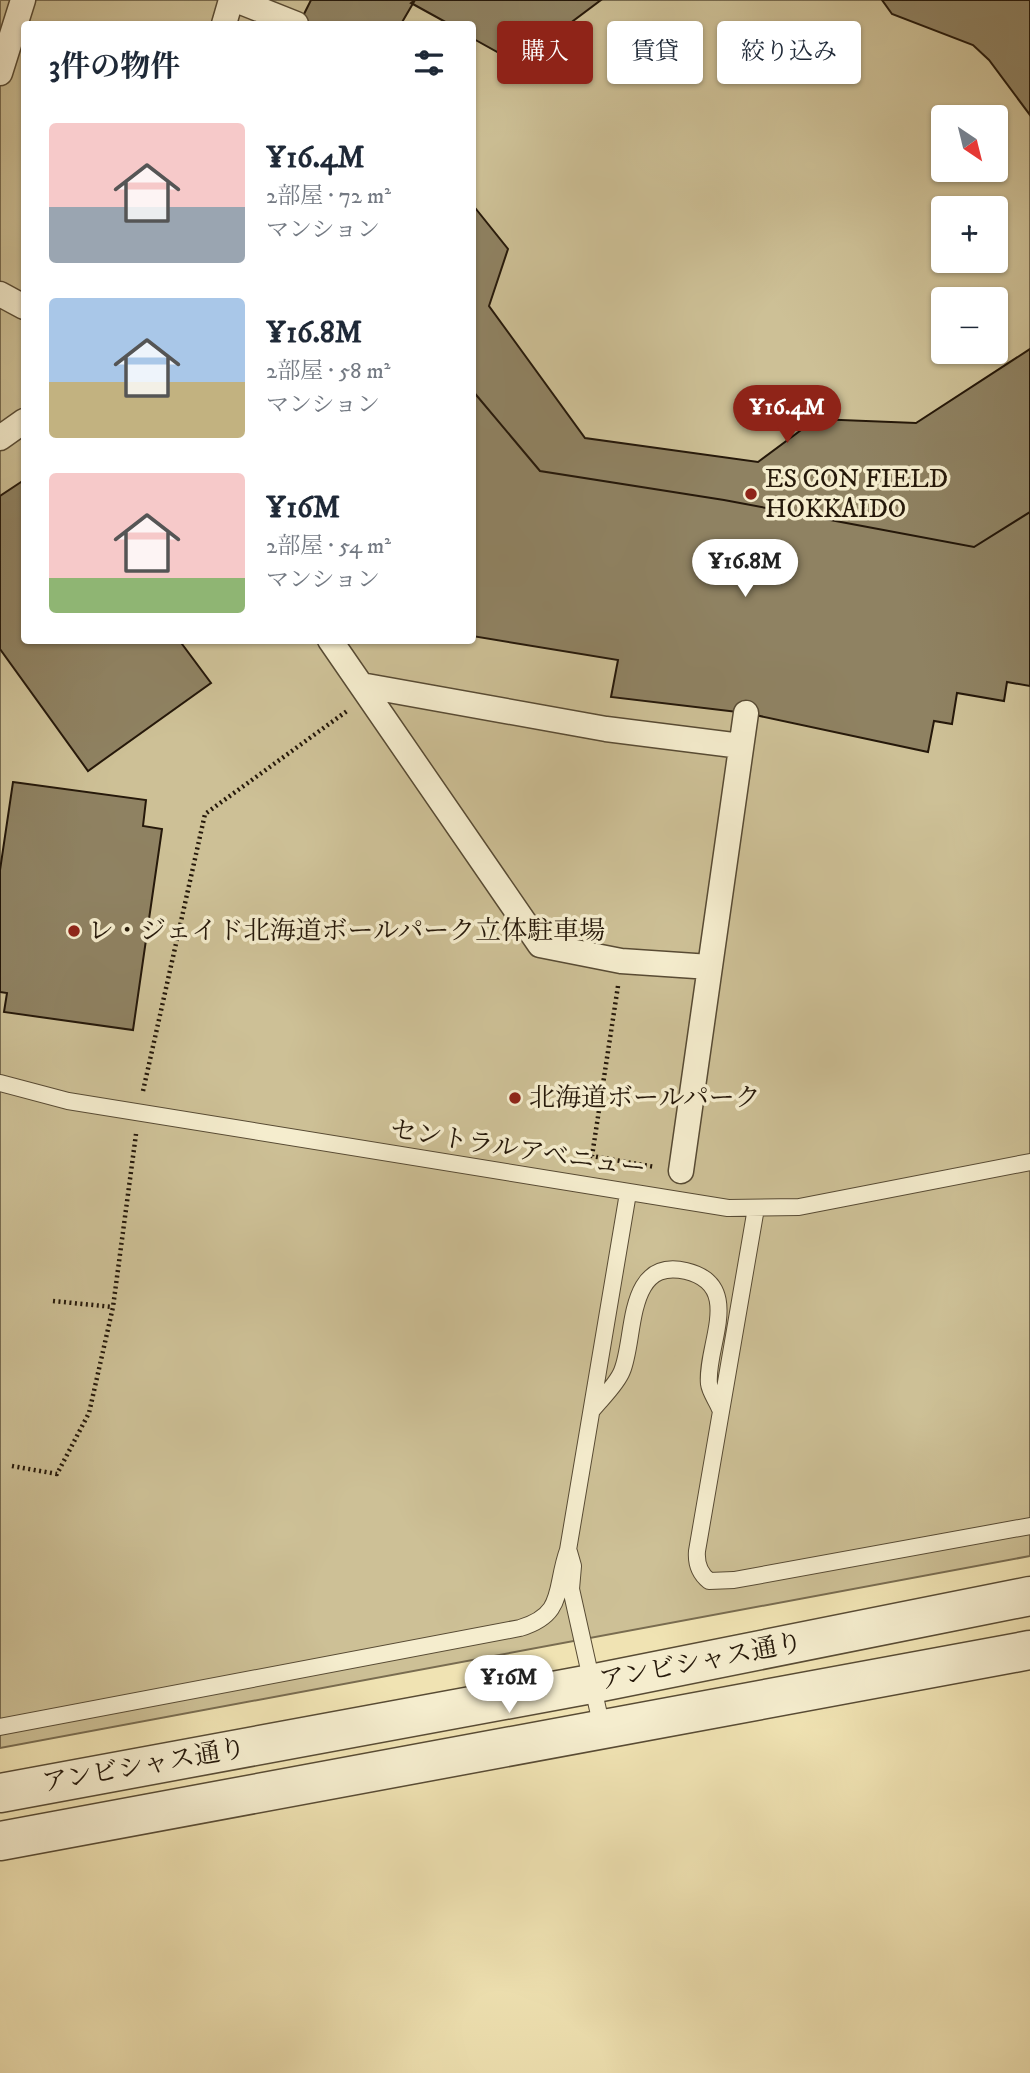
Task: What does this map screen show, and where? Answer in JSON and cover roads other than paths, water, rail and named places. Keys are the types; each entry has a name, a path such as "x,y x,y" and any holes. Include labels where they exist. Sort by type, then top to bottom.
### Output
{"street":[{"path":"0,73 23,0"},
{"path":"226,21 233,0 288,21"},
{"path":"0,294 21,305"},
{"path":"0,438 21,423"},
{"path":"333,644 540,944 621,961 710,967"},
{"path":"364,690 606,729 741,746"},
{"path":"681,1171 746,713"},
{"name":"アンビシャス通り","path":"0,1793 591,1684 1030,1596"},
{"name":"アンビシャス通り","path":"0,1841 1030,1650"}],"lane":[{"name":"セントラルアベニュー","path":"0,1083 53,1098 728,1208 799,1207 1030,1162"},
{"path":"0,1727 520,1628 549,1614 555,1604 559,1574 568,1550 628,1193"},
{"path":"756,1208 720,1409 697,1560 702,1576 709,1581 734,1580 1030,1526"},
{"path":"591,1411 622,1371 638,1294 657,1275 670,1270 697,1275 708,1283 716,1296 720,1310 709,1384 720,1409"},
{"path":"568,1550 573,1566 571,1588 602,1728"}],"place":[{"name":"ES CON FIELD HOKKAIDO","path":"751,494"},
{"name":"レ・ジェイド北海道ボールパーク立体駐車場","path":"74,931"},
{"name":"北海道ボールパーク","path":"515,1098"}]}
